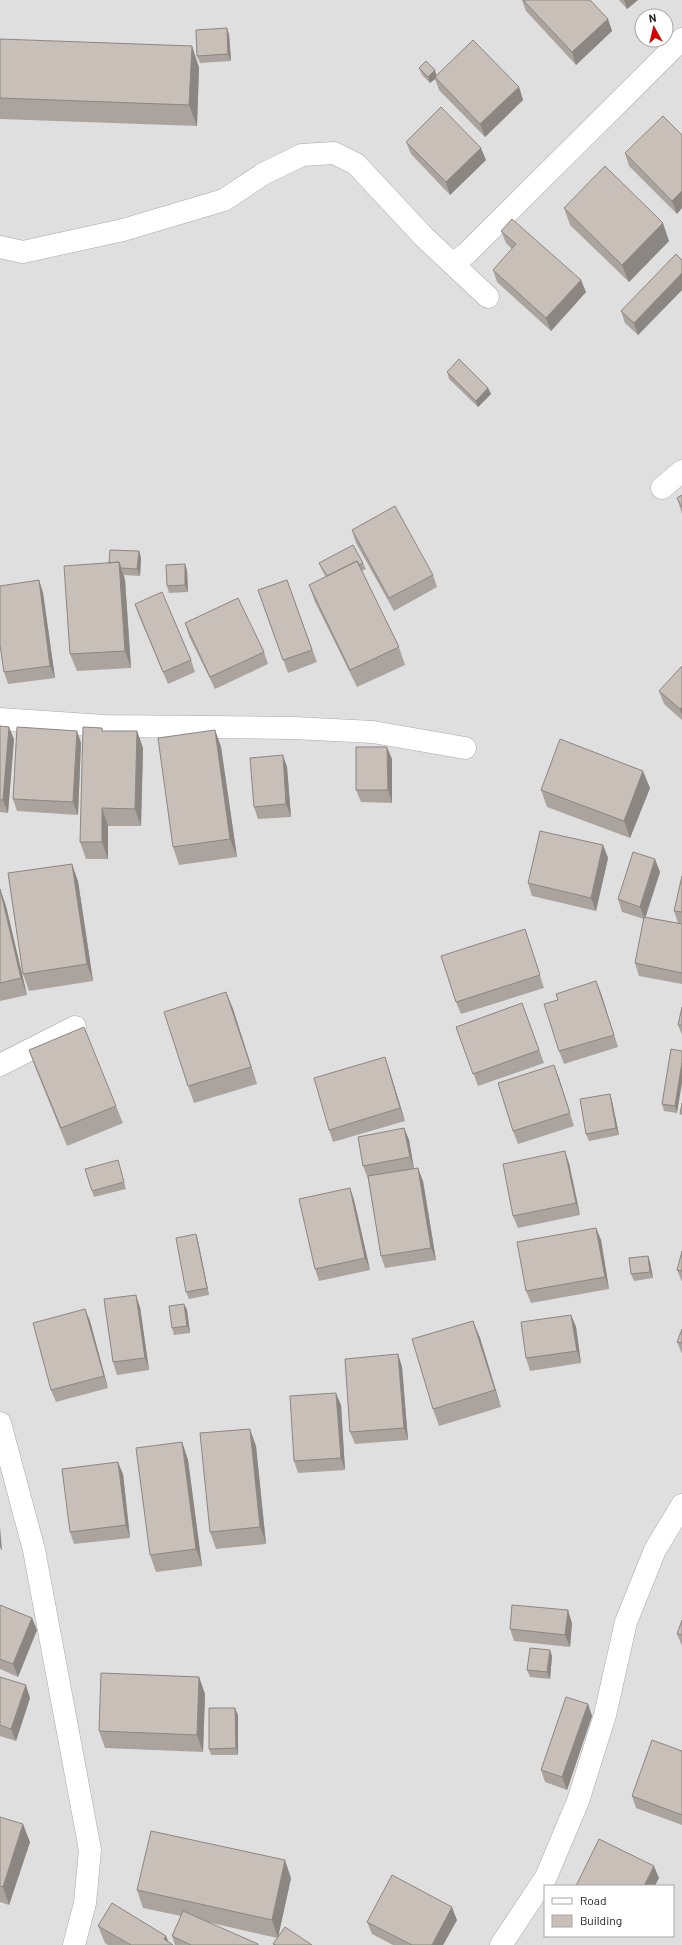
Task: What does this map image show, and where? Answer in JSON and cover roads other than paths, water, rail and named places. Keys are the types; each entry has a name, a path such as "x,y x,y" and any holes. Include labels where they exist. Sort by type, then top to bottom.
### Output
{"street":[{"path":"453,264 467,252 682,39"},
{"path":"0,247 23,252 123,230 224,200 263,174 302,155 334,153 356,164 424,237 488,296"},
{"path":"662,488 682,471"},
{"path":"0,719 104,726 294,728 365,732 465,748"},
{"path":"0,1066 75,1027"},
{"path":"0,1423 34,1550 90,1850 85,1903 74,1945"},
{"path":"501,1945 546,1877 578,1801 605,1715 626,1622 655,1550 682,1506"}]}
